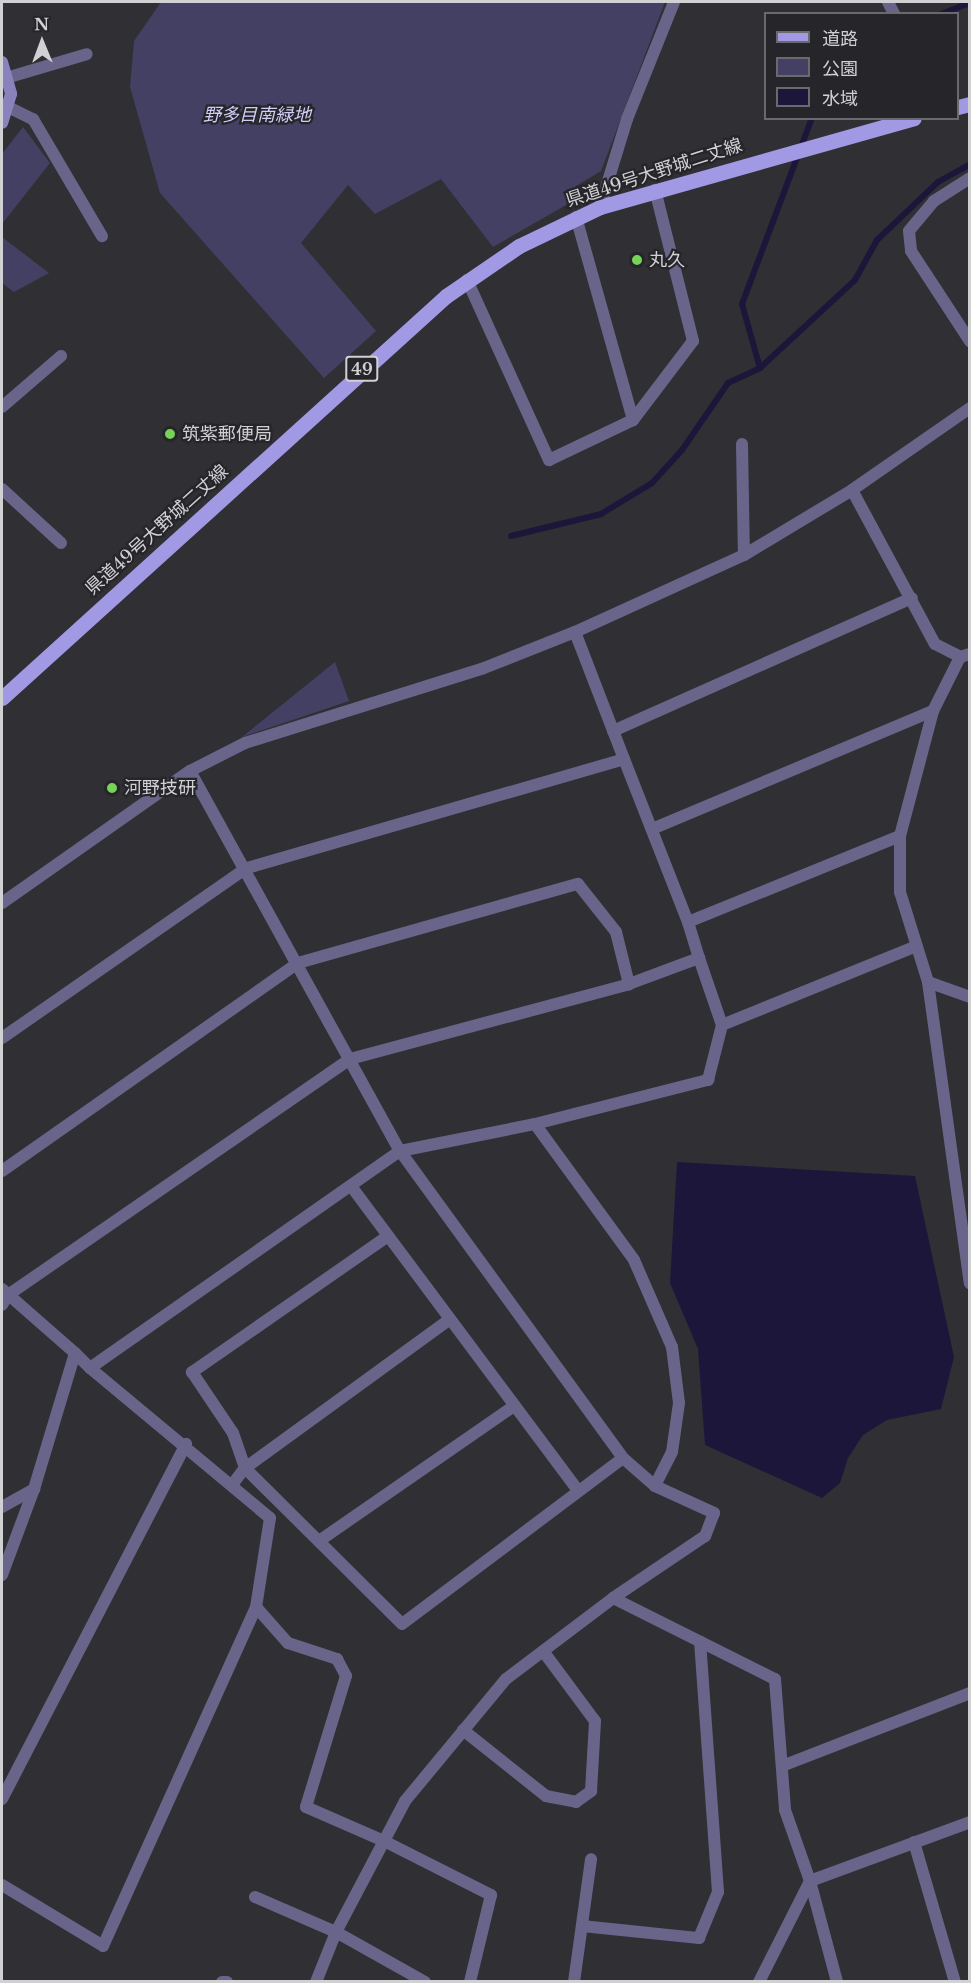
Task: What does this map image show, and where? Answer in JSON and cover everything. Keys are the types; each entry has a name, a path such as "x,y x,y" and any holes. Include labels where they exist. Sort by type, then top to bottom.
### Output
{"main road":[{"name":"県道49号大野城二丈線","path":"2,698 341,388 467,279 519,246 600,207 790,150 906,120"}],"street":[{"path":"600,207 627,119 674,2"},
{"path":"6,78 87,54"},
{"path":"2,62 11,94 2,123"},
{"path":"8,107 33,119 102,236"},
{"path":"969,178 934,201 909,231 911,250 969,341"},
{"path":"467,279 549,460 633,420 693,341 656,190"},
{"path":"576,217 633,420"},
{"path":"2,407 61,356"},
{"path":"2,903 190,771 245,743 484,668 575,632 744,555 852,490 969,408"},
{"path":"742,444 744,555"},
{"path":"2,489 61,543"},
{"path":"852,490 935,644 964,655 933,711 900,836 900,892 928,982 969,1283"},
{"path":"613,731 912,598"},
{"path":"90,1368 400,1151 535,1124 708,1080 722,1025 688,922 575,632"},
{"path":"651,829 933,711"},
{"path":"2,1038 246,868 624,759"},
{"path":"190,771 246,868 400,1151 623,1458 654,1486 714,1514 705,1536 613,1598 506,1679 405,1801 336,1932 316,1982"},
{"path":"688,922 900,836"},
{"path":"2,1171 298,963 578,884 616,932 629,984"},
{"path":"722,1025 917,946"},
{"path":"2,1885 103,1946 256,1607 270,1518 186,1444 4,1296 350,1059 629,984 699,958"},
{"path":"928,982 969,997"},
{"path":"535,1124 634,1260 672,1347 679,1403 672,1452 654,1486"},
{"path":"351,1186 578,1491"},
{"path":"388,1236 192,1372 233,1433 245,1468 402,1624 623,1458"},
{"path":"232,1485 245,1468 450,1319"},
{"path":"2,1575 34,1489 75,1353"},
{"path":"319,1541 514,1406"},
{"path":"2,1799 186,1444"},
{"path":"2,1507 34,1489"},
{"path":"613,1598 775,1679 785,1810 810,1881 837,1982"},
{"path":"256,1607 288,1643 338,1659 346,1676 306,1808 384,1841 491,1895 470,1982"},
{"path":"582,1926 699,1938 718,1892 700,1642"},
{"path":"463,1730 546,1796 576,1802 591,1791 596,1721 543,1651"},
{"path":"782,1767 969,1693"},
{"path":"759,1982 810,1881 969,1822"},
{"path":"914,1842 955,1982"},
{"path":"574,1982 591,1858"},
{"path":"255,1897 336,1932 425,1982"},
{"path":"222,1982 227,1982"}],"green space":[{"name":"野多目南緑地","path":"161,2 665,2 601,171 576,186 566,205 493,247 441,179 375,214 348,185 301,243 376,331 324,378 160,193 130,87 134,41"},
{"path":"23,127 50,163 2,224 2,154"},
{"path":"2,237 49,273 14,292 2,283"},
{"path":"335,662 349,701 242,737"}],"water":[{"path":"677,1162 915,1176 954,1357 941,1409 887,1420 863,1435 848,1458 840,1483 822,1498 705,1445 698,1349 670,1283"}],"waterway":[{"path":"946,12 970,3"},
{"path":"760,368 742,304 811,120"},
{"path":"511,536 601,514 652,483 682,450 728,383 760,368 855,280 877,240 938,182 970,164"}],"place":[{"name":"丸久","path":"637,260"},
{"name":"筑紫郵便局","path":"170,434"},
{"name":"河野技研","path":"112,788"}]}
